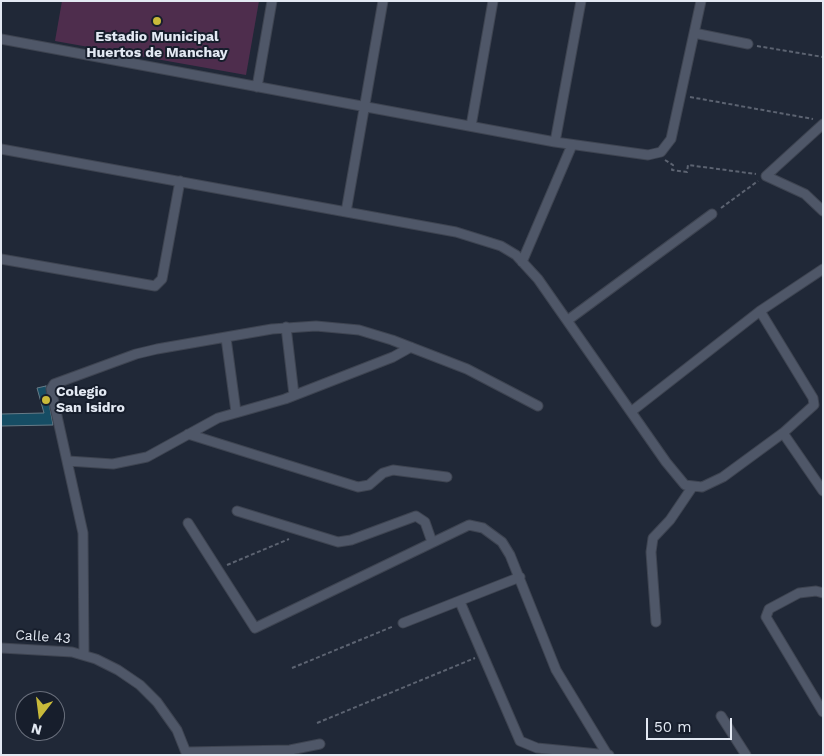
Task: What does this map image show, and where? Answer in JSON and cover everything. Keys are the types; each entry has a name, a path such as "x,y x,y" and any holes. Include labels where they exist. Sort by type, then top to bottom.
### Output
{"street":[{"path":"257,87 272,1"},
{"path":"346,212 383,1"},
{"path":"471,126 493,1"},
{"path":"555,142 581,1"},
{"path":"1,39 555,142 642,156 653,155 664,150 671,139 701,1"},
{"path":"694,33 750,44"},
{"path":"823,124 766,176 805,194 823,211"},
{"path":"522,262 572,145"},
{"path":"1,149 483,238 508,250 538,280 568,320 666,462 685,485 702,487 723,477 813,407 814,401 760,311"},
{"path":"1,259 155,286 162,278 180,181"},
{"path":"568,320 712,214"},
{"path":"632,411 760,311 823,270"},
{"path":"84,655 83,533 51,389 54,384 136,354 286,327 316,326 344,328 373,334 411,347 491,380 538,406"},
{"path":"286,327 294,395"},
{"path":"226,338 236,412"},
{"path":"68,460 113,464 137,460 168,448 208,422 294,395 393,357 411,347"},
{"path":"782,433 823,491"},
{"path":"188,434 358,486 369,486 383,473 393,470 448,476"},
{"path":"656,622 651,552 654,538 670,520 693,486"},
{"path":"237,511 338,542 351,540 416,516 425,522 432,542"},
{"path":"188,523 255,628 469,525 483,528 502,542 514,562 556,670 608,755"},
{"path":"403,623 520,577"},
{"path":"823,593 816,591 799,594 769,610 766,617 823,712"},
{"path":"460,602 520,741 538,748 608,755"},
{"name":"Calle 43","path":"1,648 59,650 84,655 118,670 149,693 171,720 187,754"},
{"path":"721,716 746,755"},
{"path":"187,754 290,750 320,744"}],"path":[{"path":"750,44 823,57"},
{"path":"688,97 814,119"},
{"path":"667,163 673,165 672,170 686,172 688,165 766,176"},
{"path":"712,214 766,176"},
{"path":"223,567 291,538"},
{"path":"292,668 403,623"},
{"path":"318,723 470,660"}],"shaded area":[{"name":"Estadio Municipal Huertos de Manchay","path":"62,1 259,1 246,75 55,41"}],"building":[{"name":"Colegio San Isidro","path":"46,386 53,425 1,426 1,414 44,413 37,388"}],"place":[{"name":"Estadio Municipal Huertos de Manchay","path":"157,21"},
{"name":"Colegio San Isidro","path":"46,400"}]}
